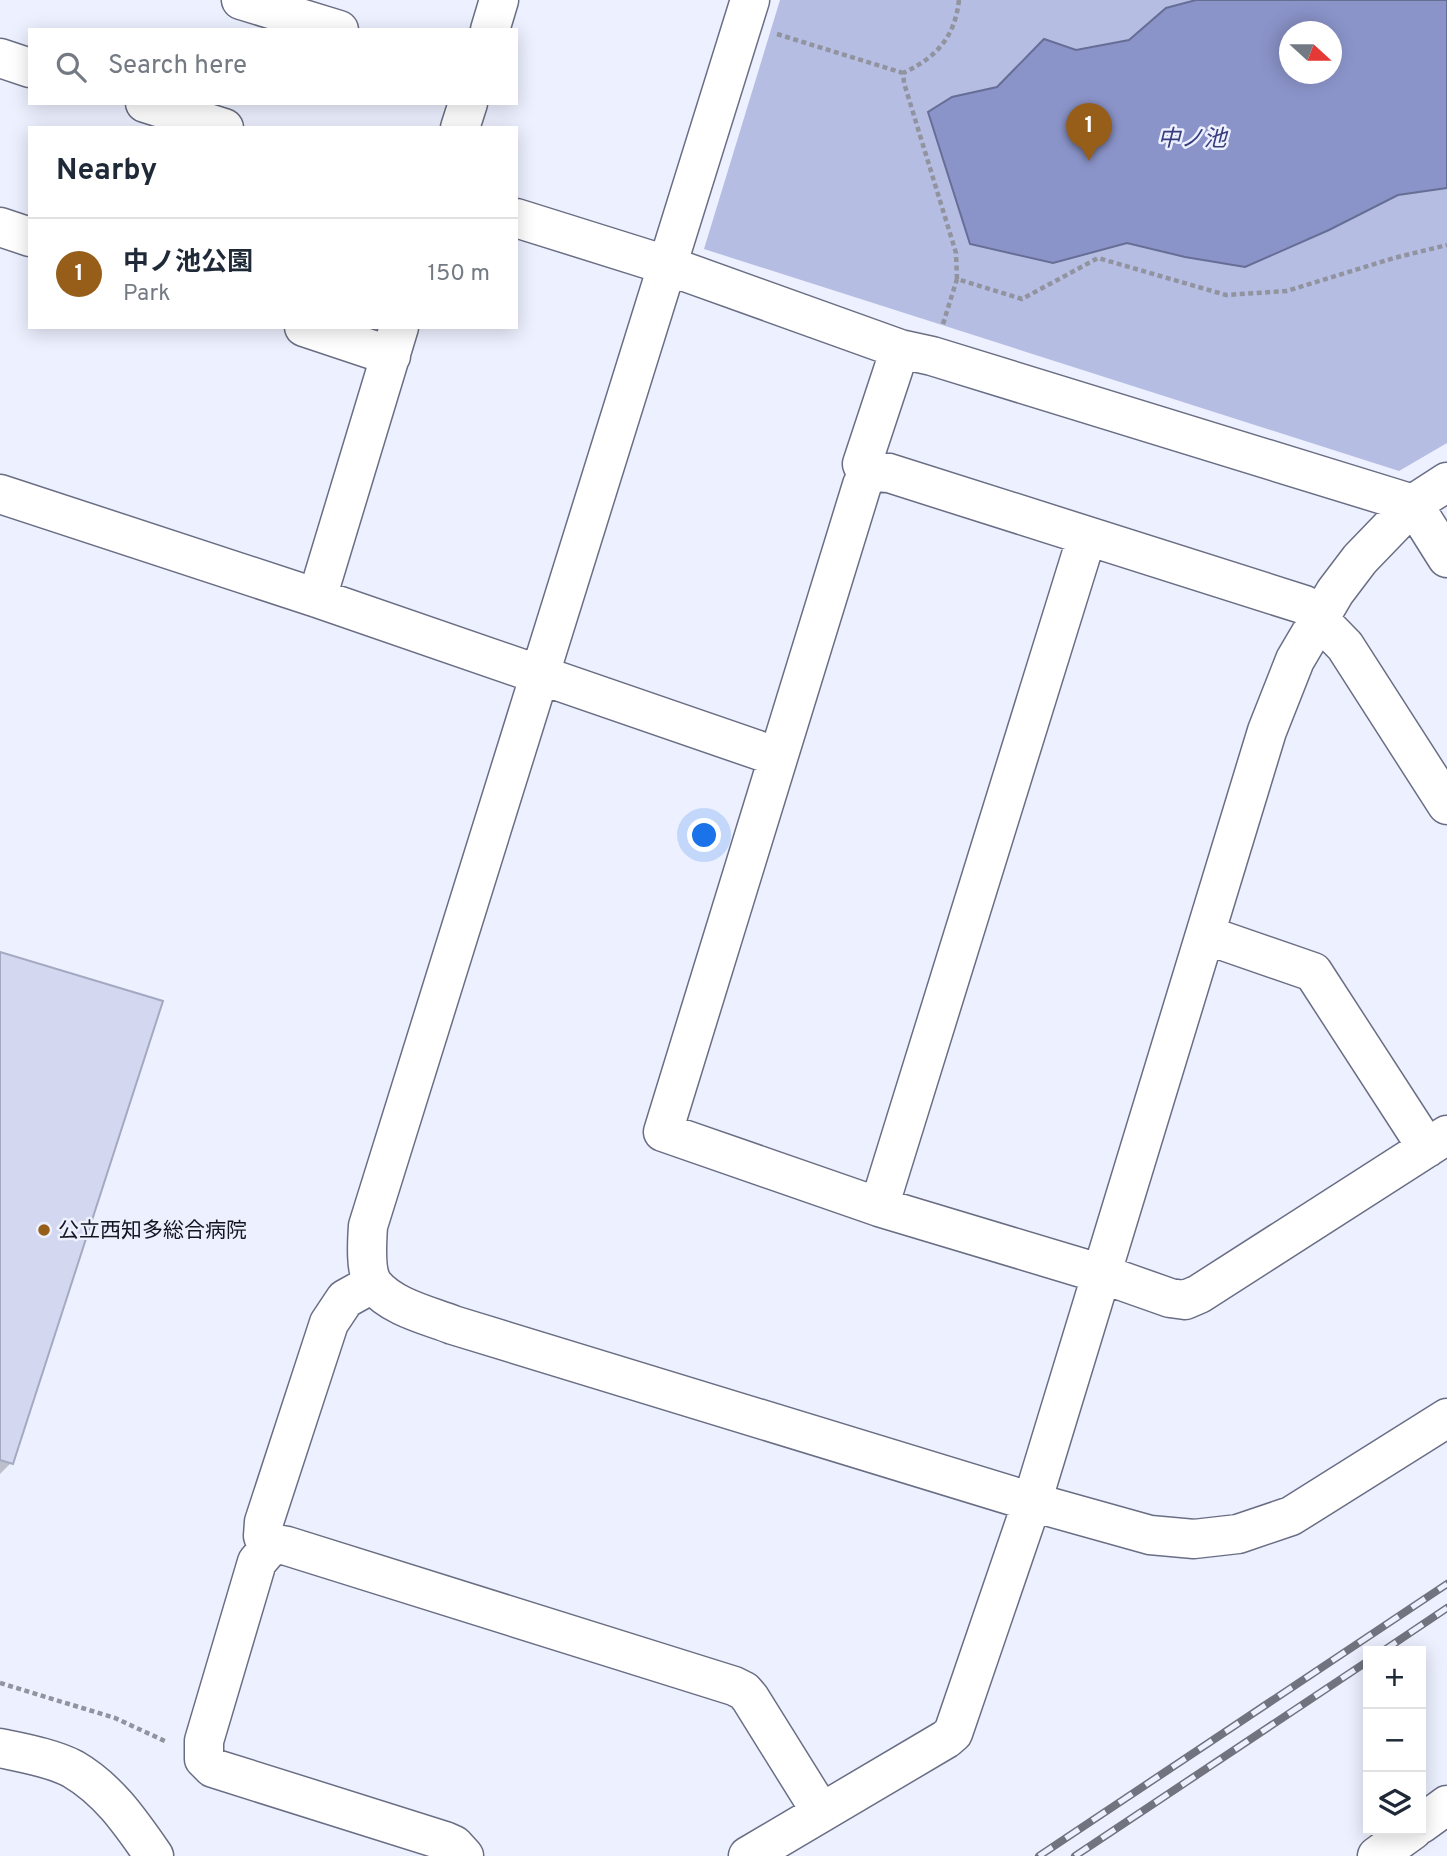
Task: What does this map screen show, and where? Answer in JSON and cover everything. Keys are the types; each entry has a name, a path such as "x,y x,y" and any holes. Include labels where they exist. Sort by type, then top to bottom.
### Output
{"street":[{"path":"241,0 332,28"},
{"path":"491,28 499,0"},
{"path":"747,12 368,1226 366,1250 372,1284 392,1300 453,1325 1032,1502 1150,1535 1194,1539 1238,1534 1291,1516 1447,1418"},
{"path":"0,58 28,67"},
{"path":"151,105 218,126"},
{"path":"461,126 467,105"},
{"path":"518,219 666,265 916,353 1413,504 1447,558"},
{"path":"0,227 28,236"},
{"path":"316,329 395,342 317,598"},
{"path":"867,476 862,464 916,353"},
{"path":"1206,935 1313,972 1437,1142 1199,1294 1185,1300 1170,1298 1101,1274 879,1207 663,1132 862,485 867,476 874,472 889,473 1305,605 1345,646 1447,804"},
{"path":"748,1856 946,1740 953,1733 1032,1502 1267,731 1295,660 1335,592 1360,559 1413,504 1447,482"},
{"path":"0,494 317,598 778,757"},
{"path":"879,1207 1087,536"},
{"path":"268,1549 263,1536 264,1522 328,1323 345,1299 372,1284"},
{"path":"464,1856 454,1845 445,1841 214,1768 204,1759 204,1741 257,1562 276,1544 734,1686 750,1698 821,1812"},
{"path":"0,1748 72,1769 109,1796 154,1856"},
{"path":"1426,1820 1447,1805"},
{"path":"1377,1856 1406,1835"}],"path":[{"path":"747,12 903,73 936,54 948,38 958,13 959,0"},
{"path":"903,73 956,253 957,279 916,353"},
{"path":"957,279 1022,299 1098,258 1226,295 1287,290 1447,245"},
{"path":"0,1683 116,1718 204,1759"}],"shaded area":[{"path":"780,0 1447,0 1447,443 1399,471 704,249"}],"water":[{"name":"中ノ池","path":"1196,0 1447,0 1447,188 1398,195 1329,230 1245,267 1185,257 1127,243 1053,263 970,244 928,112 952,97 997,87 1044,39 1076,50 1129,40 1166,8"}],"building":[{"name":"公立西知多総合病院","path":"0,952 163,1001 13,1464 0,1460"}],"railway":[{"path":"1039,1856 1447,1584"},
{"path":"1390,1646 1447,1608"},
{"path":"1075,1856 1363,1664"}],"place":[{"name":"中ノ池公園","path":"1089,161"},
{"name":"公立西知多総合病院","path":"44,1230"}]}
